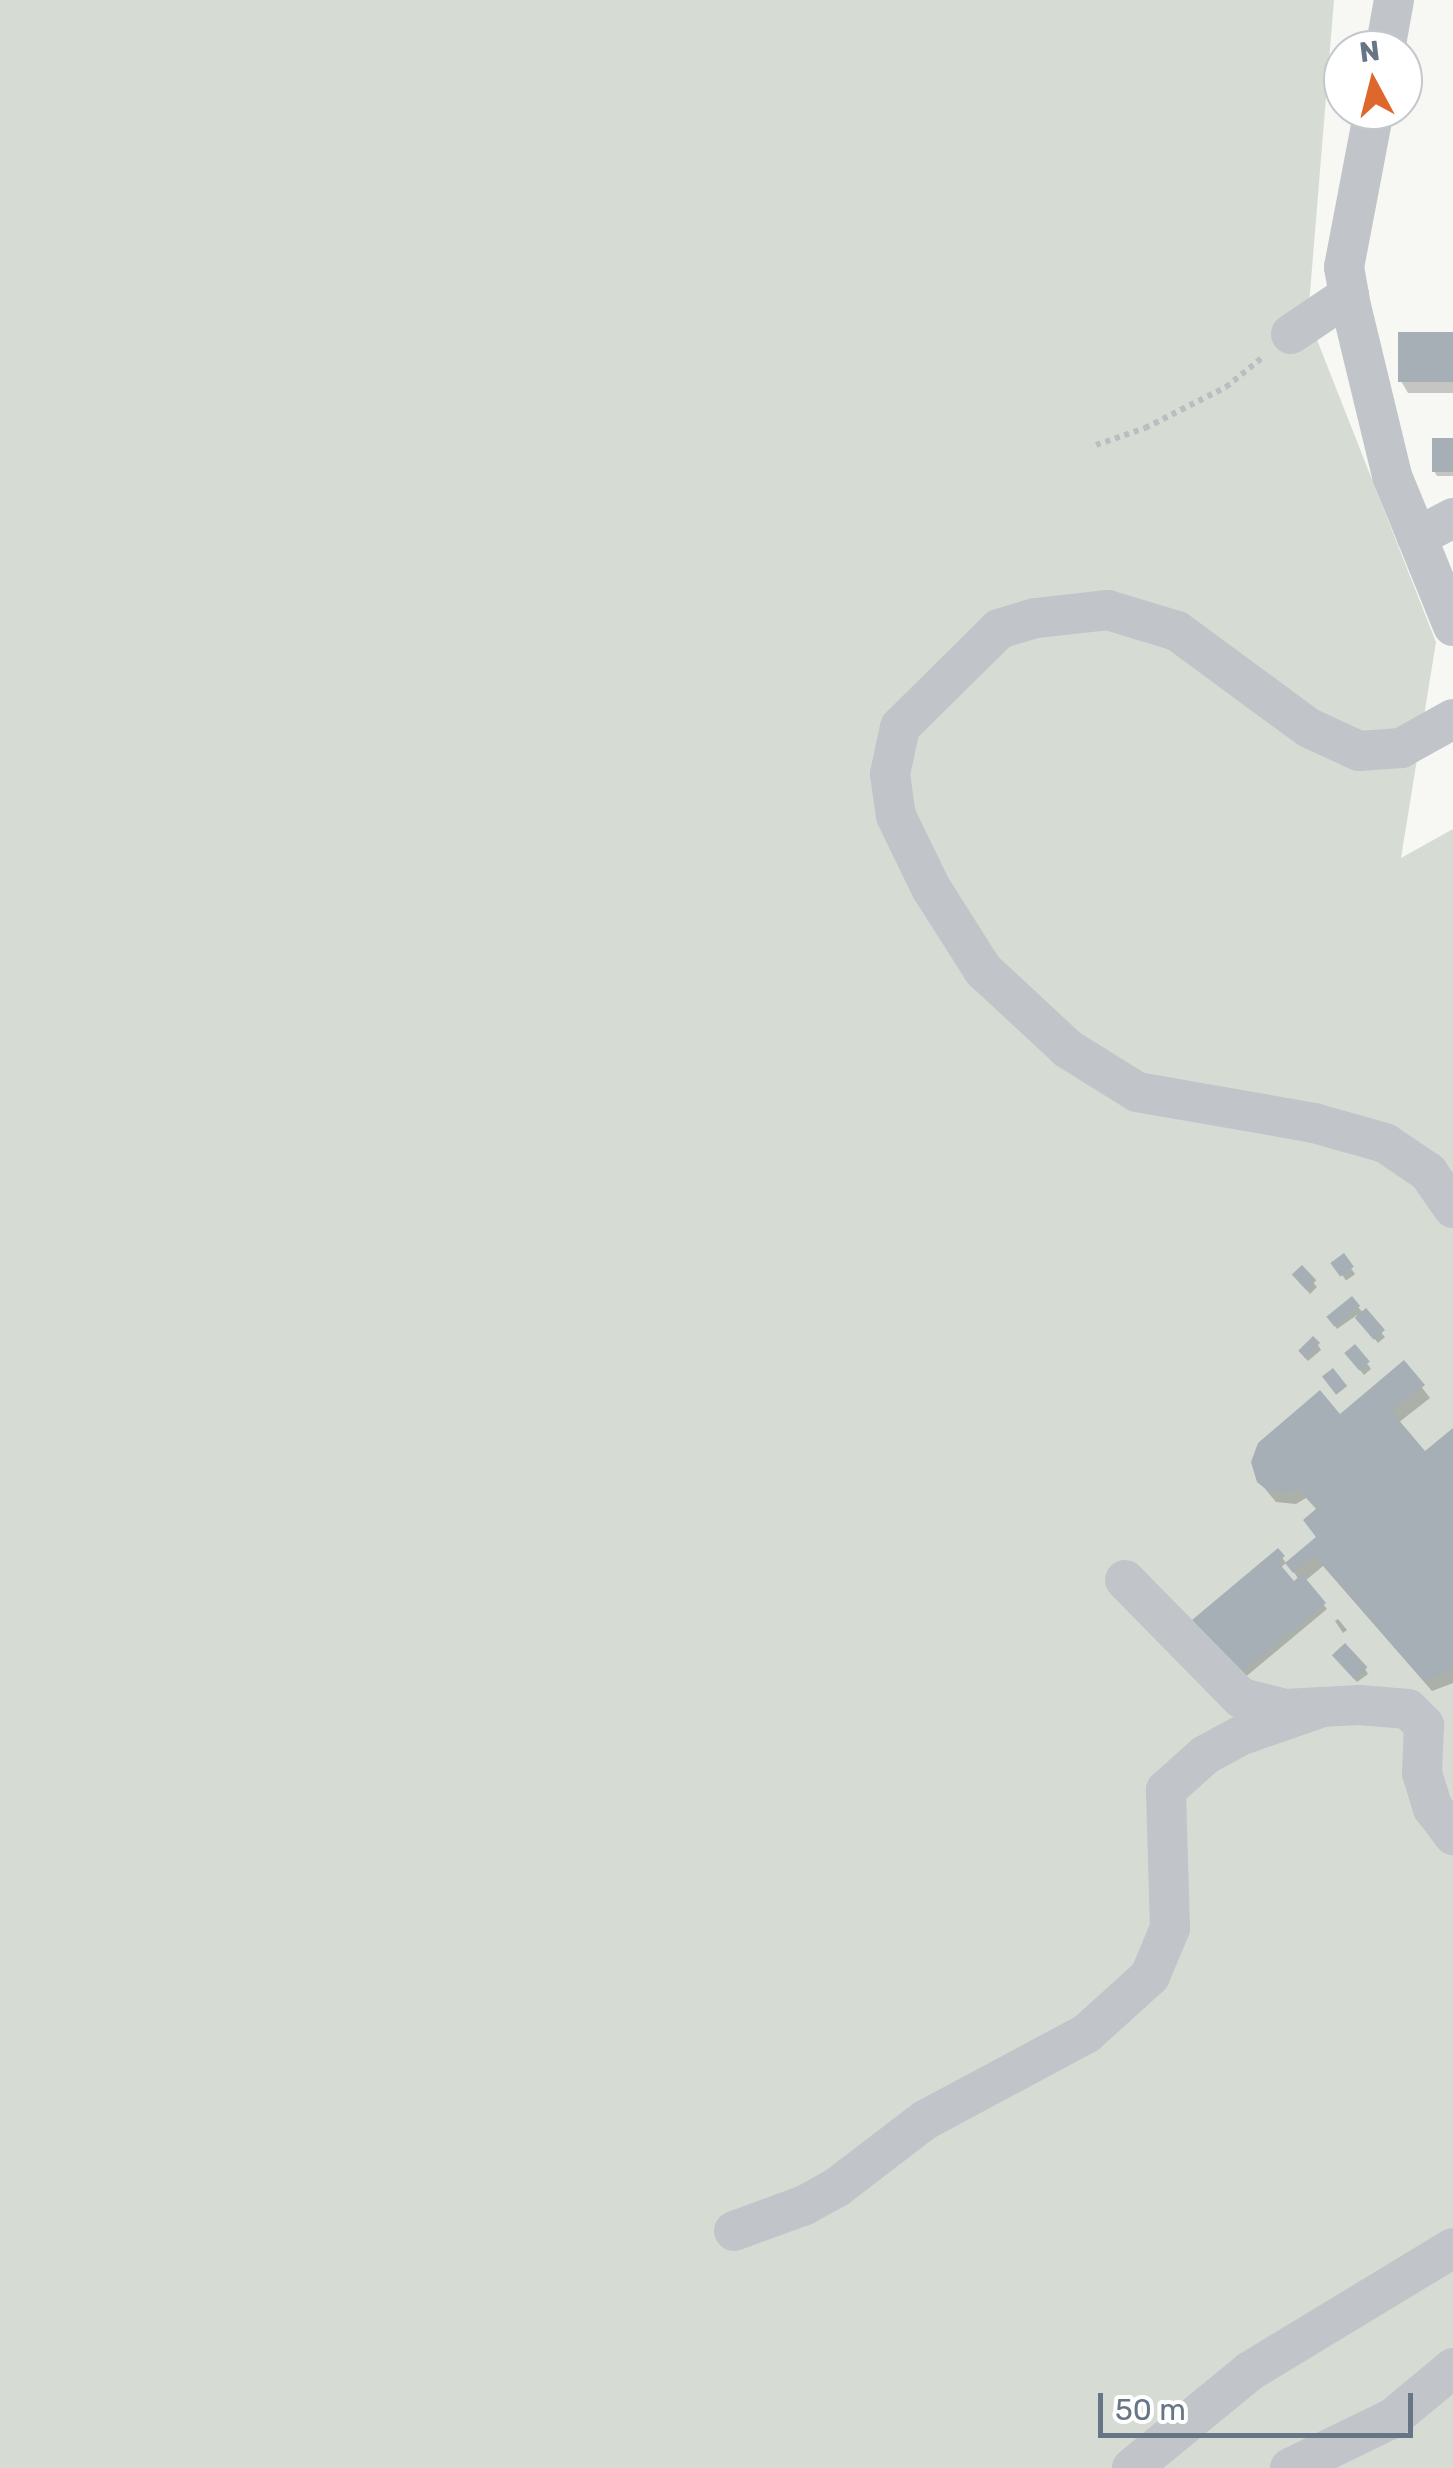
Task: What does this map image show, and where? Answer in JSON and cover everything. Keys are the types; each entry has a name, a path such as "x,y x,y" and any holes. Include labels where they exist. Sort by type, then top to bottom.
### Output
{"street":[{"path":"1389,30 1394,0"},
{"path":"1370,130 1344,267 1392,476 1453,626"},
{"path":"1291,334 1349,296"},
{"path":"1416,537 1453,518"},
{"path":"1453,719 1400,748 1359,750 1309,728 1177,631 1108,610 1036,618 999,629 900,727 890,774 896,816 931,888 983,970 1068,1048 1137,1092 1314,1123 1385,1142 1428,1172 1453,1208"},
{"path":"1126,1580 1240,1698 1285,1709 1408,1709 1424,1725 1422,1773 1433,1808 1453,1836"},
{"path":"734,2232 805,2205 836,2188 940,2111 1087,2033 1150,1976 1170,1928 1166,1790 1205,1754 1242,1735 1323,1707"},
{"path":"1132,2468 1250,2371 1453,2248"},
{"path":"1290,2468 1394,2418 1453,2368"}],"path":[{"path":"1096,445 1145,428 1226,387 1291,334"}],"shaded area":[{"path":"0,0 1334,0 1332,30 1323,30 1323,130 1308,317 1436,642 1401,858 1453,829 1453,2468 0,2468"}],"building":[{"path":"1398,332 1453,332 1453,382 1398,382"},
{"path":"1432,438 1453,438 1453,472 1432,472"},
{"path":"1344,1253 1354,1267 1340,1277 1330,1263"},
{"path":"1302,1265 1316,1280 1306,1290 1292,1275"},
{"path":"1352,1296 1360,1306 1335,1327 1326,1317"},
{"path":"1366,1308 1385,1330 1374,1340 1355,1318"},
{"path":"1313,1336 1320,1343 1305,1358 1298,1351"},
{"path":"1355,1344 1370,1362 1359,1371 1344,1353"},
{"path":"1404,1360 1425,1385 1392,1412 1425,1451 1453,1428 1453,1669 1424,1681 1315,1556 1293,1573 1285,1563 1316,1537 1303,1520 1317,1508 1298,1488 1288,1493 1267,1490 1257,1482 1251,1462 1258,1443 1320,1390 1340,1414"},
{"path":"1333,1368 1347,1386 1336,1395 1322,1377"},
{"path":"1278,1548 1285,1556 1278,1562 1294,1581 1302,1574 1326,1603 1238,1675 1192,1620"},
{"path":"1345,1643 1368,1667 1354,1679 1332,1655"}]}
